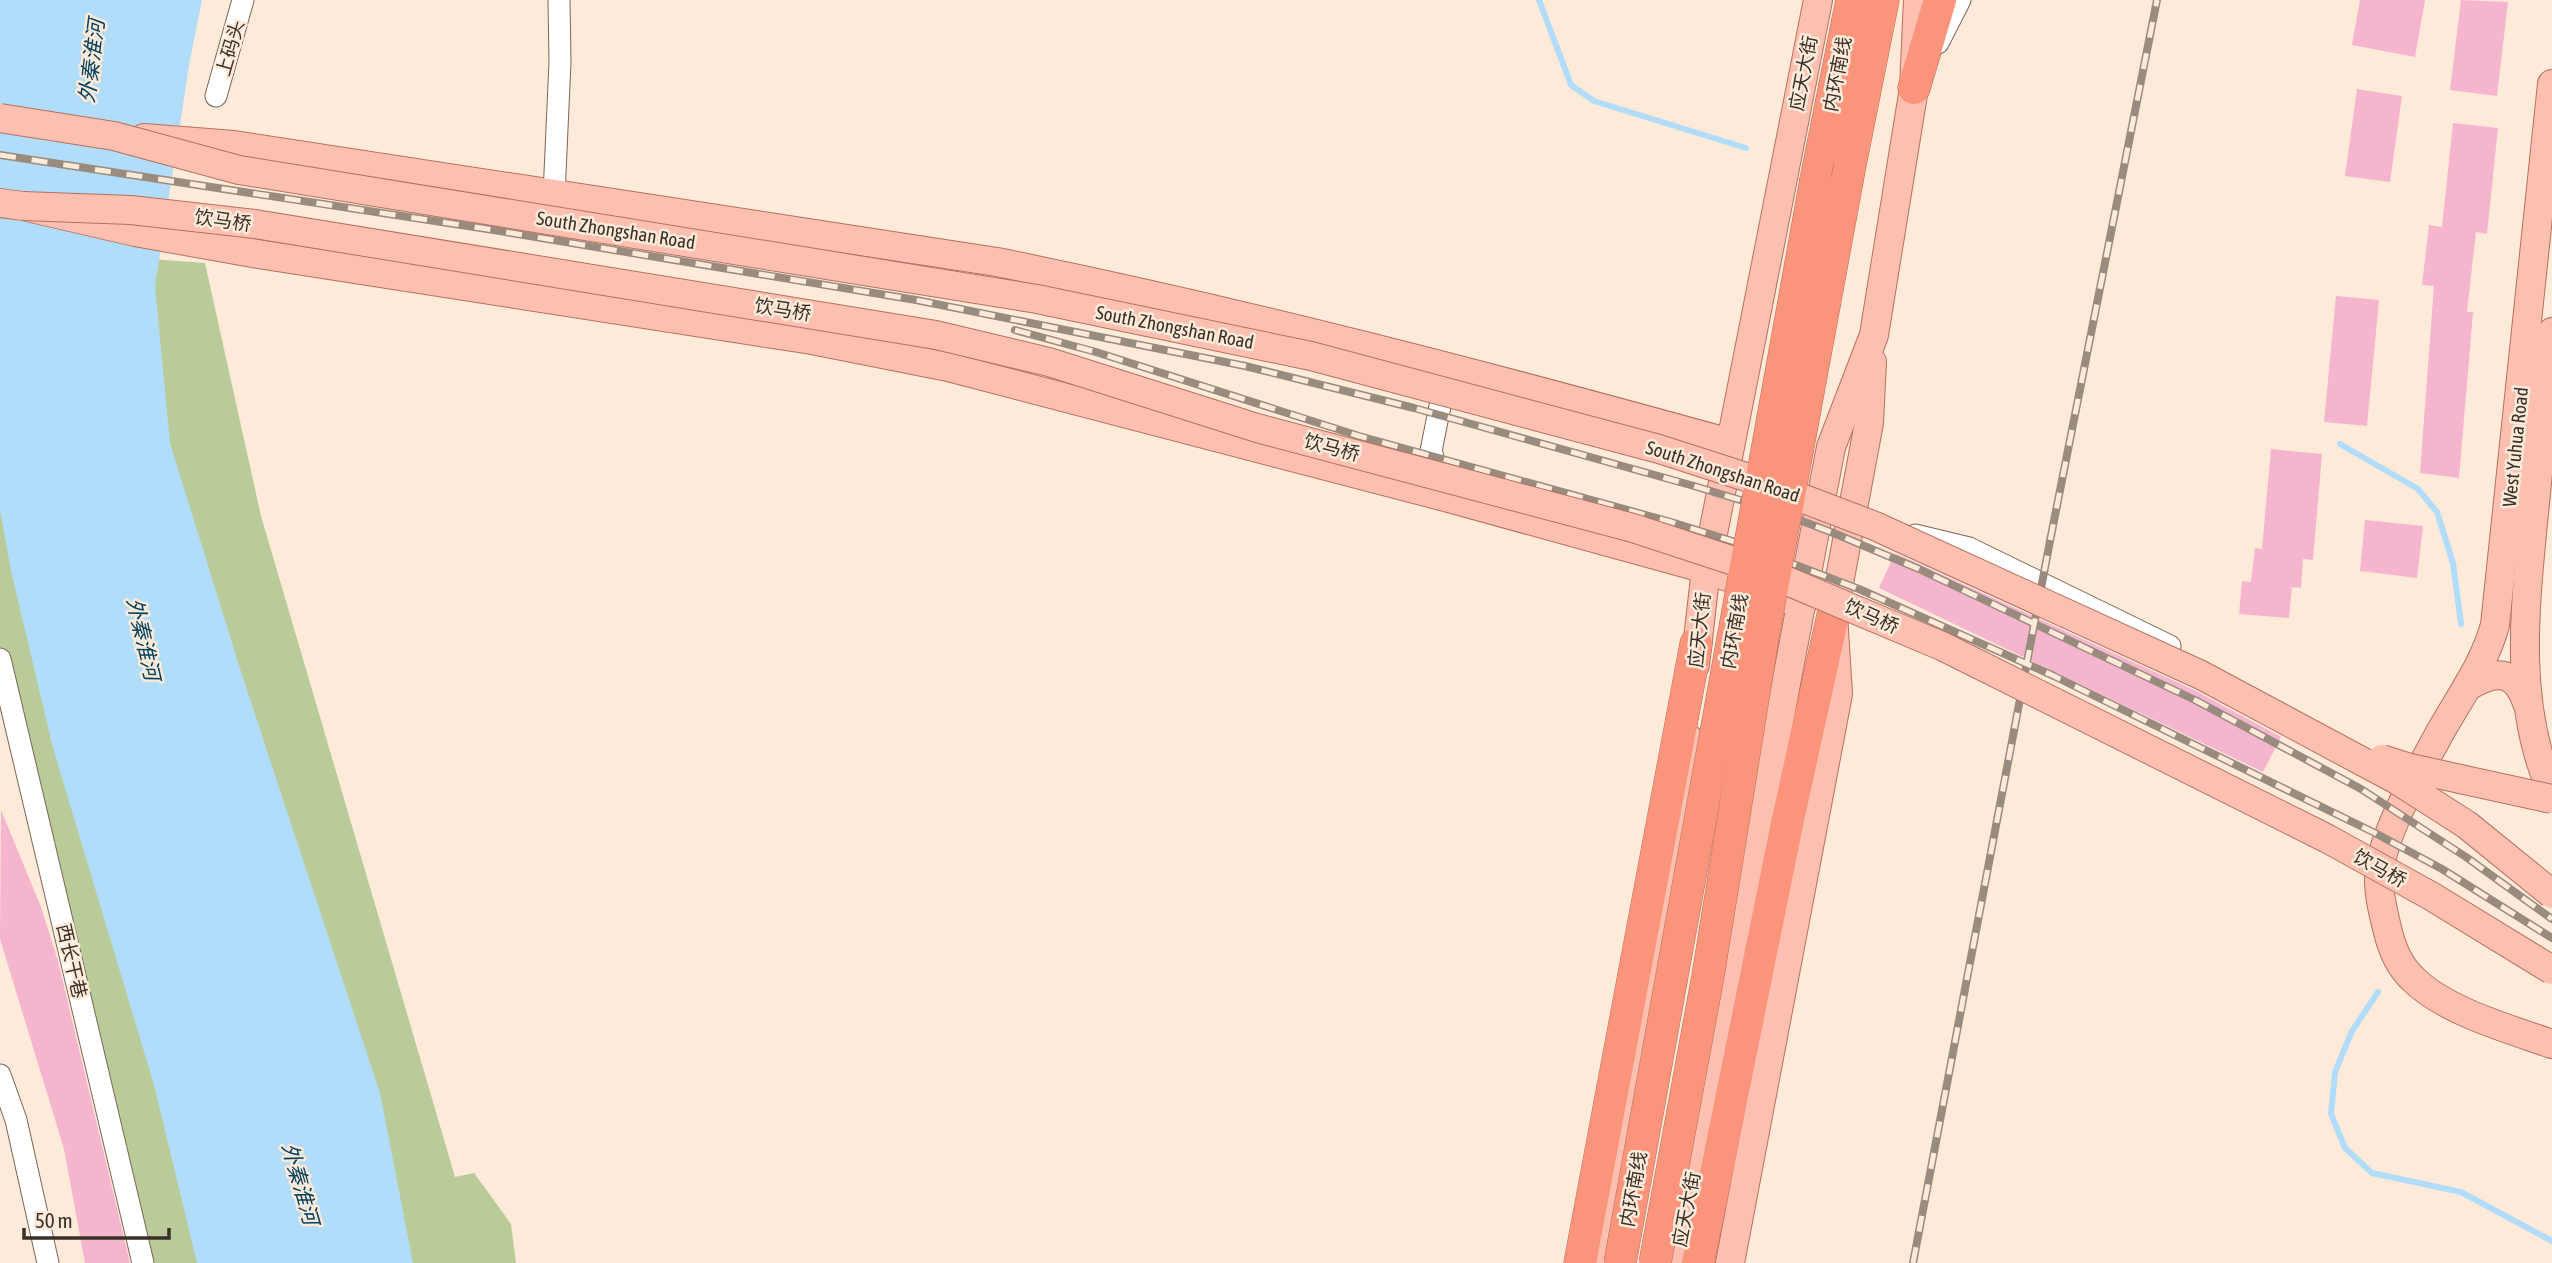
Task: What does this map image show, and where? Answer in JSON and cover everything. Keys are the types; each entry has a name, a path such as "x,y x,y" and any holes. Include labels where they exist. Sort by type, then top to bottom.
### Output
{"highway":[{"name":"内环南线","path":"1620,1263 1816,180 1852,0"},
{"name":"内环南线","path":"1655,1263 1707,976 1763,636 1883,0"},
{"path":"1914,88 1940,0"},
{"path":"1698,1263 1775,817 1833,615"},
{"path":"1580,1263 1696,644"}],"main road":[{"name":"应天大街","path":"1599,1263 1685,806 1696,644 1706,569 1818,0"},
{"name":"应天大街","path":"1730,1263 1838,694 1833,615 1869,423 1874,335 1914,88 1918,0"},
{"name":"West Yuhua Road","path":"2552,84 2495,625 2487,648 2405,802 2383,855 2379,880 2389,936 2400,965 2414,981 2447,1003 2552,1044"},
{"path":"114,136 234,145 997,262 1209,308 1465,372 1730,443"},
{"path":"12,204 135,232 352,269 740,328 886,354 1445,497 1706,569 1802,604"},
{"name":"饮马桥","path":"12,204 131,210 242,223 936,335 1049,362 1257,428 1633,528 1761,570 1944,647 2328,839 2431,896 2552,970"},
{"name":"West Yuhua Road","path":"2552,332 2526,596 2525,682 2545,778 2552,792"},
{"name":"应天大街","path":"1675,1263 1775,817 1802,604 1831,447 1874,335"},
{"path":"1875,526 2200,675 2294,727 2410,768 2552,799"},
{"path":"2467,687 2483,677 2495,674 2508,676 2518,685 2531,716"}],"street":[{"name":"上码头","path":"216,96 243,0"},
{"path":"554,195 559,0"},
{"name":"应天大街","path":"1914,88 1960,0"},
{"path":"0,118 114,136 239,170 973,287 1245,341 1338,363 1659,449 1746,477 1875,526"},
{"path":"1445,497 1430,451 1443,391 1465,372"},
{"name":"西长干巷","path":"0,659 143,1263"},
{"path":"2294,727 2398,780 2467,825 2552,894"},
{"path":"0,1075 16,1120 48,1263"}],"green space":[{"path":"0,248 205,263 261,516 455,1177 474,1173 511,1224 516,1263 150,1263 0,676"}],"water":[{"name":"外秦淮河","path":"0,0 202,0 190,60 155,286 170,443 242,675 380,1093 413,1263 197,1263 154,1085 53,748 11,571 0,510"}],"building":[{"path":"2360,0 2425,0 2415,57 2352,45"},
{"path":"2461,0 2508,2 2497,96 2450,90"},
{"path":"2357,89 2402,96 2390,182 2345,176"},
{"path":"2453,123 2498,128 2487,234 2476,232 2467,312 2473,312 2459,478 2420,473 2434,286 2422,285 2429,225 2442,227"},
{"path":"2336,296 2379,300 2367,426 2324,422"},
{"path":"2271,449 2322,454 2313,560 2303,559 2301,588 2292,587 2289,618 2239,614 2242,581 2251,582 2255,548 2262,549"},
{"path":"2365,520 2423,526 2417,578 2360,571"},
{"path":"1895,553 2194,690 2281,737 2263,772 1879,588"},
{"path":"1,810 41,907 58,961 130,1263 85,1263 64,1149 0,939"}],"waterway":[{"path":"1539,0 1571,85 1594,101 1746,148"},
{"path":"2340,444 2418,489 2437,512 2453,563 2461,624"},
{"path":"2378,992 2352,1031 2335,1072 2331,1114 2345,1148 2372,1173 2461,1192 2552,1241"}],"railway":[{"path":"1913,1263 2050,541 2157,0"},
{"path":"0,155 481,228 916,300 1245,366 1414,408 1694,486 1770,509 1919,569 2195,700 2361,789 2466,857 2552,919"},
{"path":"1015,330 1096,352 1359,436 1671,522 1732,541 1859,589 2054,676 2375,833 2442,869 2552,938"}]}
